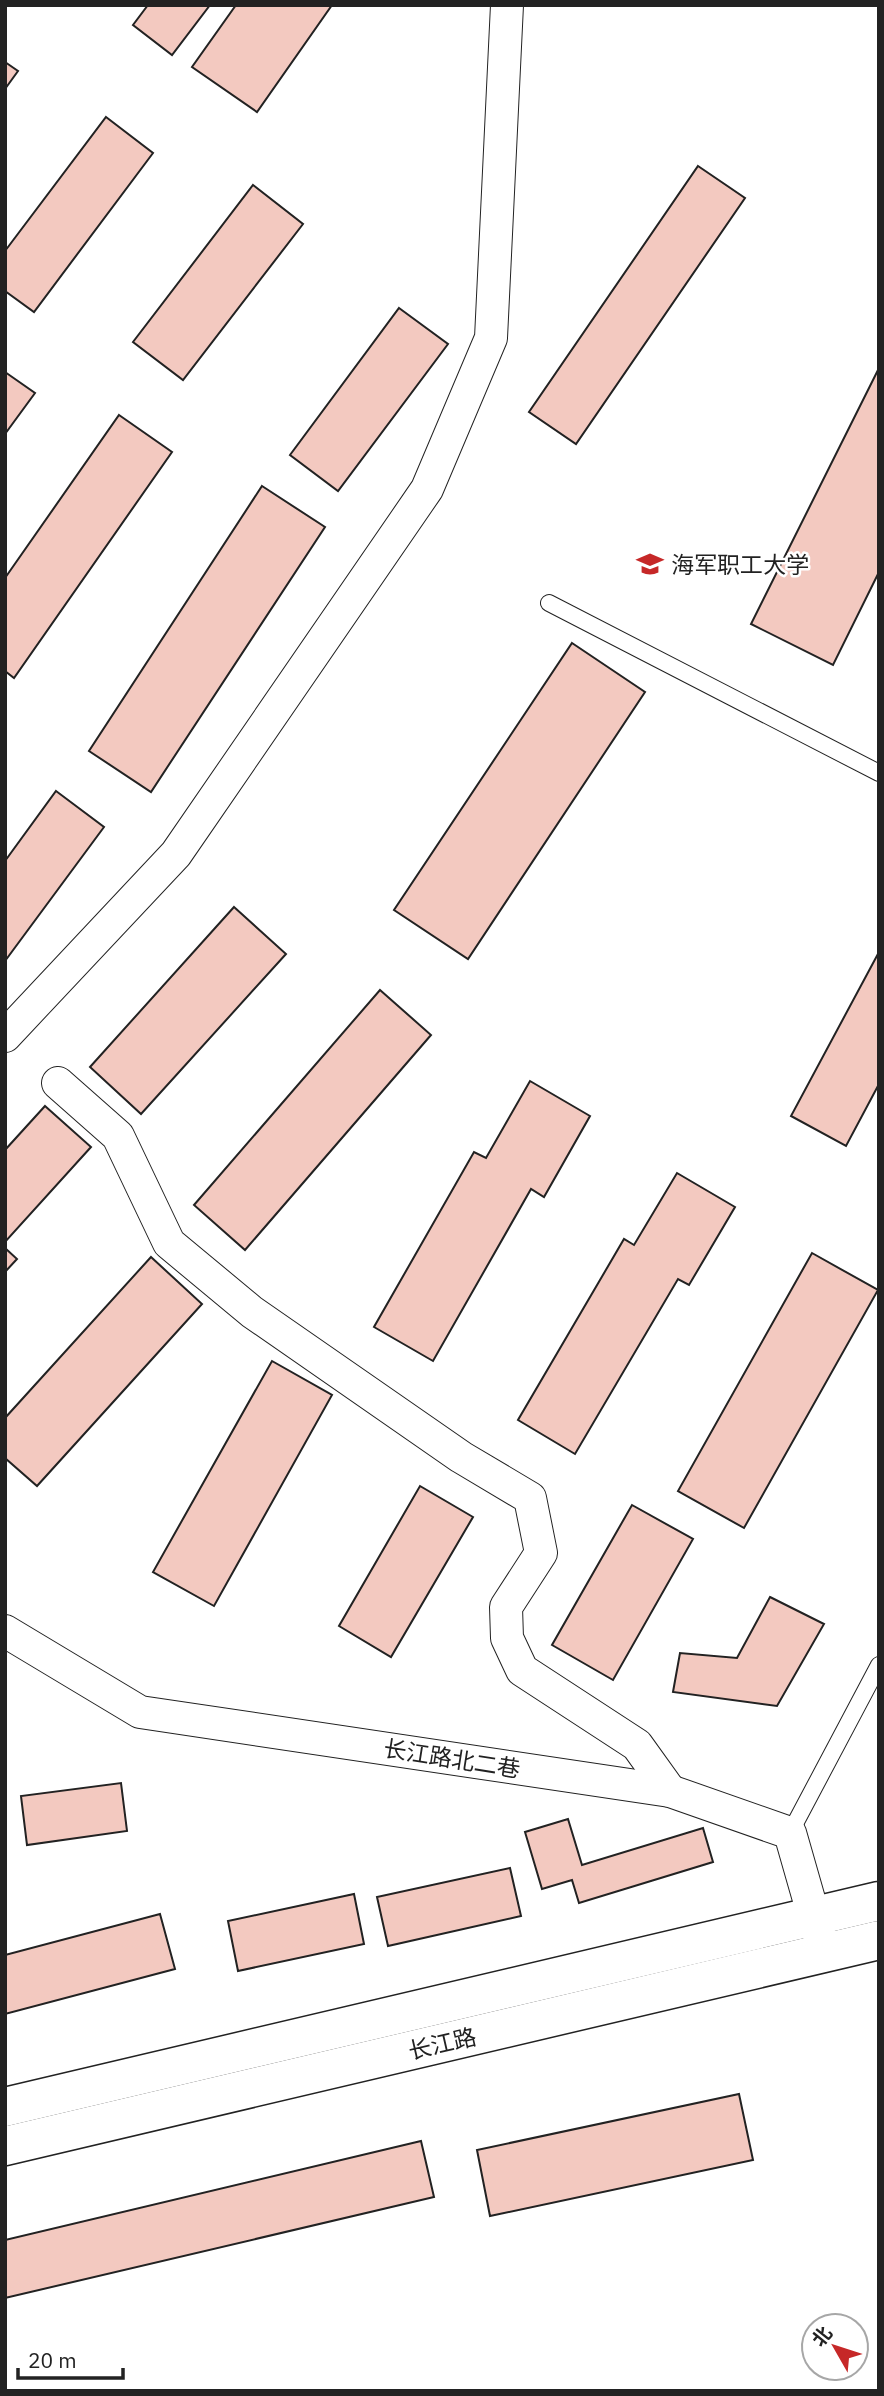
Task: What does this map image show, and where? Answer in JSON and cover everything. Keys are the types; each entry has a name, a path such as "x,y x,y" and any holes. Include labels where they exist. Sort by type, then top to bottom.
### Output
{"highway":[{"name":"长江路","path":"5,2107 879,1902"},
{"name":"长江路","path":"5,2146 879,1940"}],"street":[{"path":"5,1036 176,854 427,488 491,338 507,5"},
{"path":"58,1083 118,1136 169,1243 252,1312 461,1457 530,1497 541,1553 506,1607 507,1638 522,1670 637,1745 670,1791"},
{"name":"长江路北二巷","path":"5,1631 140,1712 670,1791 790,1833"},
{"path":"790,1833 824,1953"}],"lane":[{"path":"549,603 879,773"},
{"path":"790,1833 879,1665"}],"building":[{"path":"148,5 210,5 172,55 133,25"},
{"path":"236,5 332,5 257,112 192,67"},
{"path":"5,62 18,71 5,89"},
{"path":"106,117 153,153 34,312 5,291 5,251"},
{"path":"698,166 745,198 576,444 529,412"},
{"path":"253,185 303,224 183,380 133,342"},
{"path":"399,308 448,344 338,491 290,455"},
{"path":"879,368 879,572 833,665 751,624"},
{"path":"5,372 35,393 5,434"},
{"path":"119,415 172,452 14,678 5,671 5,578"},
{"path":"262,486 325,527 151,792 89,751"},
{"path":"572,643 645,692 468,959 394,910"},
{"path":"56,791 104,827 5,961 5,861"},
{"path":"234,907 286,954 141,1114 90,1067"},
{"path":"879,952 879,1084 846,1146 791,1116"},
{"path":"380,990 431,1035 245,1250 194,1205"},
{"path":"530,1081 590,1116 544,1197 531,1189 433,1361 374,1327 474,1152 486,1158"},
{"path":"45,1106 91,1147 5,1242 5,1150"},
{"path":"677,1173 735,1207 689,1285 678,1279 575,1454 518,1420 624,1239 634,1245"},
{"path":"5,1248 17,1259 5,1272"},
{"path":"812,1253 878,1290 744,1528 678,1491"},
{"path":"151,1257 202,1304 37,1486 5,1458 5,1418"},
{"path":"272,1361 332,1395 214,1606 153,1572"},
{"path":"420,1486 473,1517 391,1657 339,1626"},
{"path":"632,1505 693,1539 613,1680 552,1645"},
{"path":"770,1597 824,1624 777,1706 673,1692 680,1653 737,1658"},
{"path":"121,1783 127,1831 27,1845 21,1796"},
{"path":"568,1819 582,1865 703,1828 713,1862 579,1903 572,1880 542,1889 525,1832"},
{"path":"510,1868 521,1916 388,1946 377,1897"},
{"path":"354,1894 364,1944 238,1971 228,1921"},
{"path":"160,1914 175,1969 5,2014 5,1955"},
{"path":"739,2094 753,2160 490,2216 477,2150"},
{"path":"421,2141 434,2197 5,2298 5,2240"}],"place":[{"name":"海军职工大学","path":"650,564"}]}
